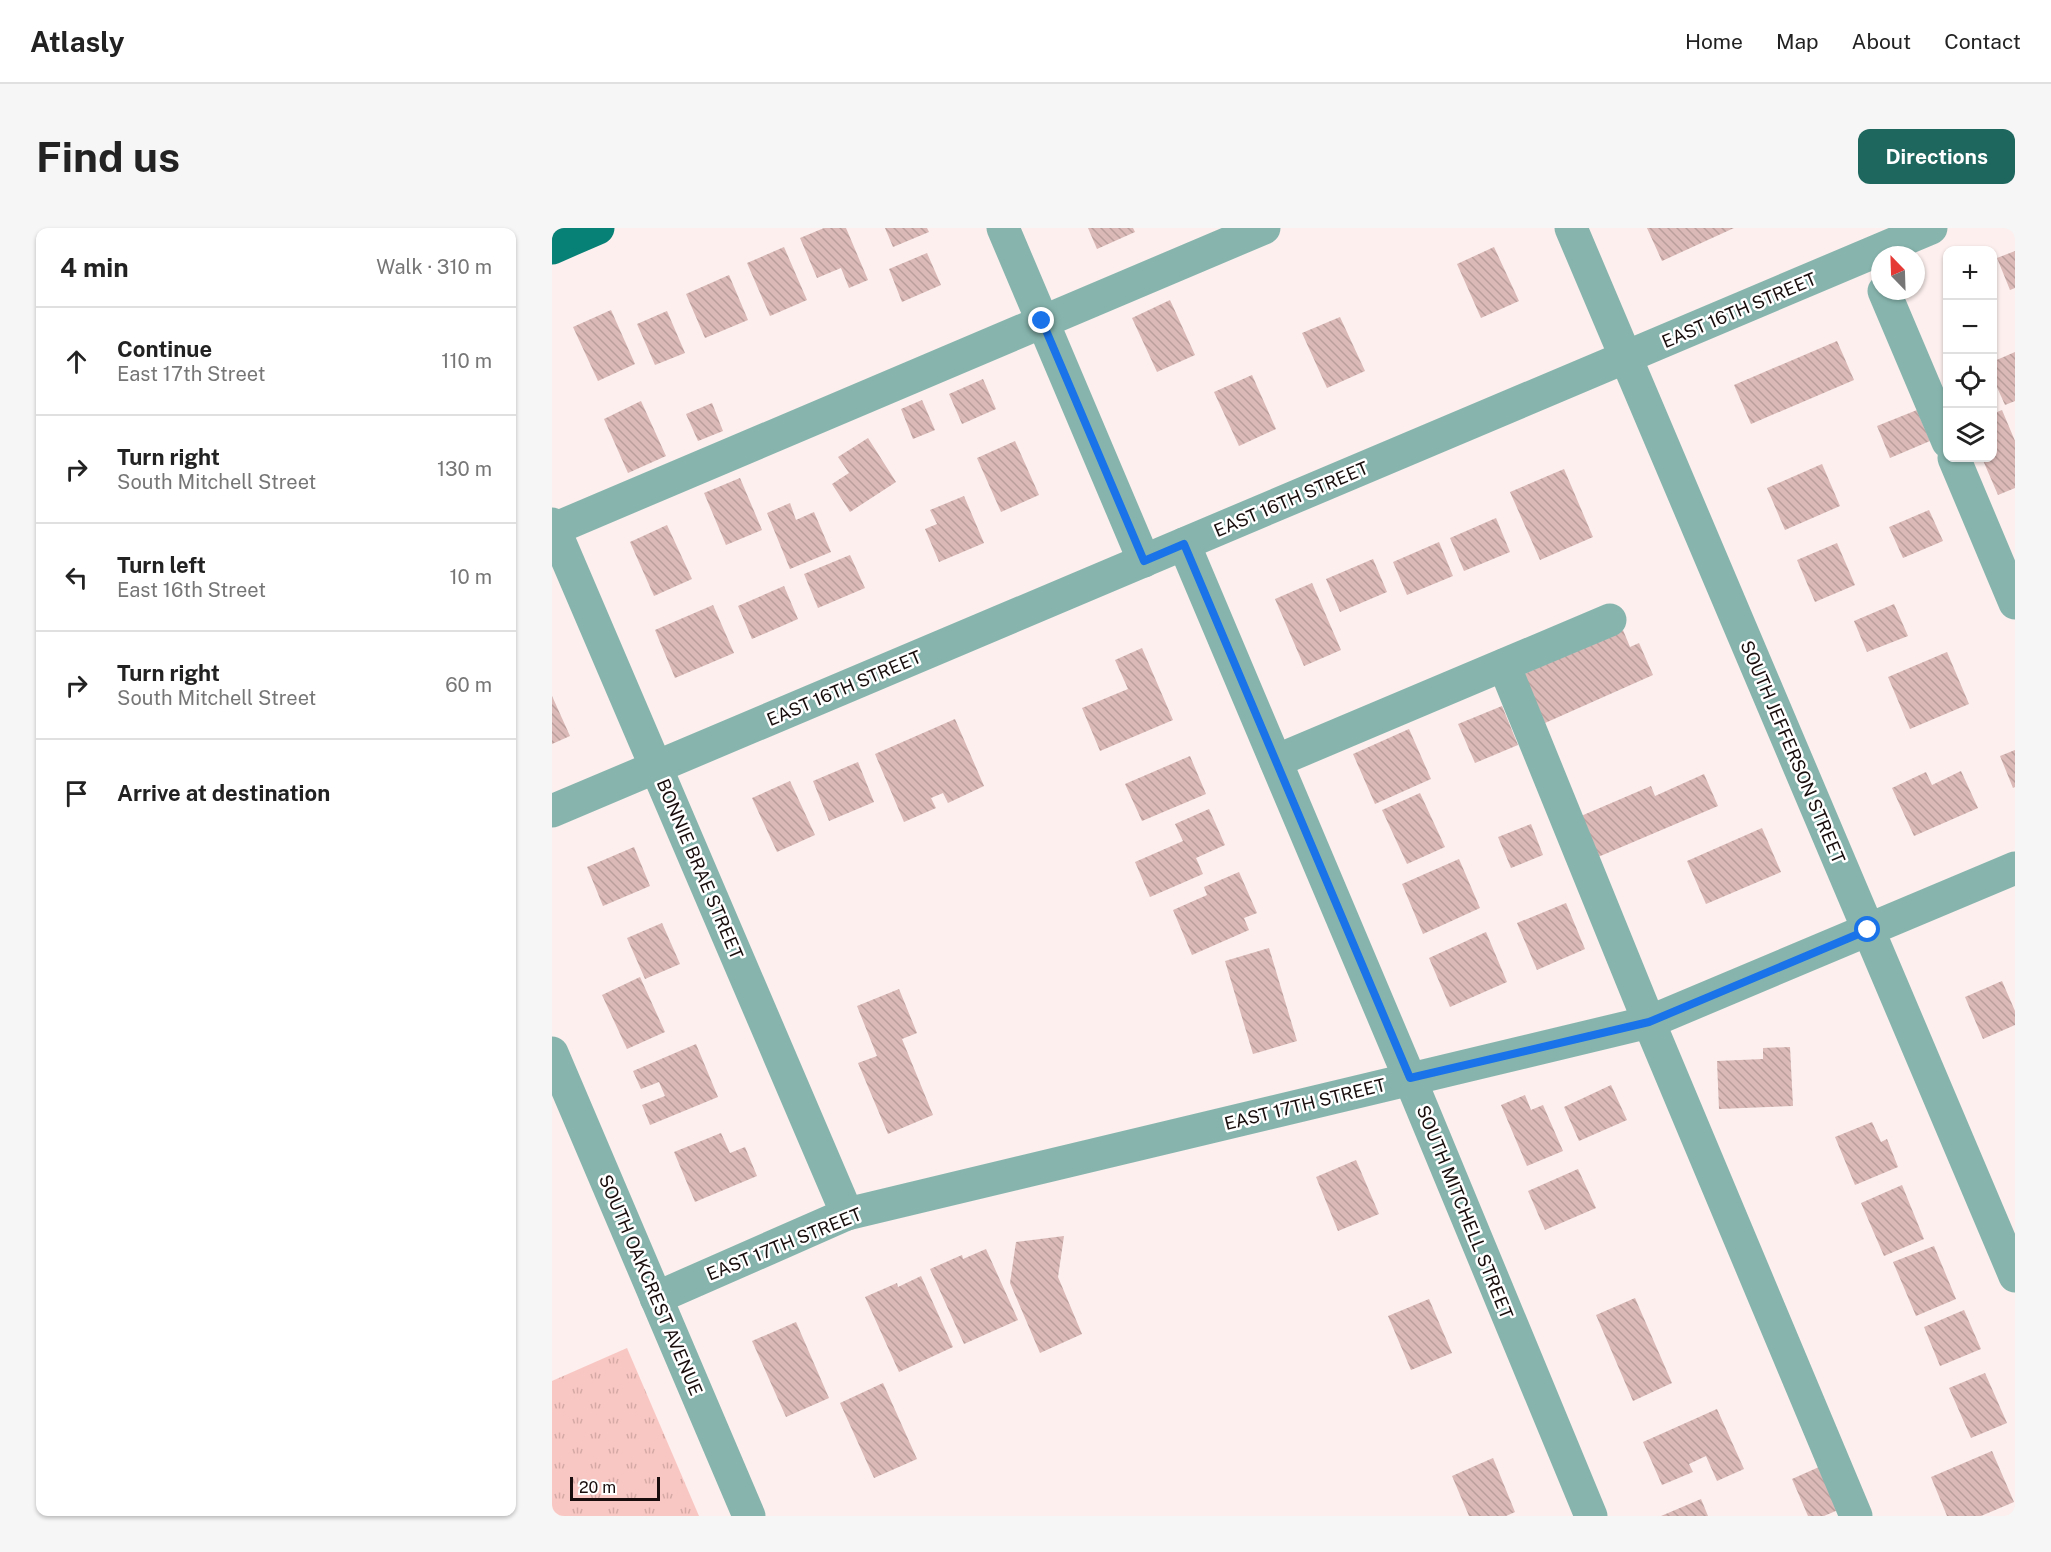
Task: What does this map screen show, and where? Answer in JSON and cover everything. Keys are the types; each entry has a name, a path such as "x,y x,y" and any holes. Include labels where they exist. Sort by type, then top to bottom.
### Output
{"main road":[{"path":"552,248 598,228"}],"street":[{"path":"1003,228 1144,561"},
{"path":"553,526 1264,228"},
{"name":"SOUTH JEFFERSON STREET","path":"1571,228 2015,1276"},
{"name":"EAST 16TH STREET","path":"1905,246 1931,228"},
{"name":"EAST 16TH STREET","path":"552,811 1626,358 1871,269"},
{"path":"1888,300 1943,432"},
{"path":"1956,462 2015,603"},
{"name":"BONNIE BRAE STREET","path":"553,526 847,1214"},
{"name":"SOUTH MITCHELL STREET","path":"1184,544 1410,1078 1591,1516"},
{"path":"1276,761 1610,620"},
{"path":"1504,665 1649,1022 1856,1516"},
{"name":"EAST 17TH STREET","path":"656,1298 847,1214 1649,1022 2015,868"},
{"name":"SOUTH OAKCREST AVENUE","path":"552,1053 749,1516"}],"green space":[{"path":"627,1348 699,1516 552,1516 552,1381"}],"building":[{"path":"824,228 846,228 868,280 849,288 841,268 817,278 800,238"},
{"path":"885,228 927,228 929,232 893,247"},
{"path":"1088,228 1133,228 1135,232 1097,249"},
{"path":"1647,228 1734,228 1662,261"},
{"path":"784,247 807,300 770,316 747,263"},
{"path":"1494,247 1519,301 1481,318 1457,264"},
{"path":"2015,251 2015,288 2010,290 1997,258"},
{"path":"927,253 941,285 902,302 889,269"},
{"path":"729,275 748,320 705,338 686,294"},
{"path":"1170,300 1195,355 1157,372 1132,318"},
{"path":"611,310 635,364 598,381 573,327"},
{"path":"667,311 685,353 655,365 637,324"},
{"path":"1340,317 1365,371 1327,388 1302,333"},
{"path":"1837,341 1854,380 1751,424 1734,385"},
{"path":"2015,352 2015,401 2005,405 1997,387 1997,360"},
{"path":"1252,375 1276,429 1239,446 1214,392"},
{"path":"983,379 996,409 962,424 949,394"},
{"path":"922,400 935,430 913,439 901,409"},
{"path":"641,401 666,456 628,473 604,419"},
{"path":"712,403 723,431 698,441 686,414"},
{"path":"1917,410 1930,441 1890,458 1877,426"},
{"path":"2002,410 2015,441 2015,488 1998,495 1984,462 1997,462 1997,412"},
{"path":"868,438 896,482 850,512 832,484 849,473 838,457"},
{"path":"1015,441 1039,495 1001,512 977,458"},
{"path":"1822,464 1840,506 1785,530 1767,488"},
{"path":"1564,469 1593,537 1540,560 1510,492"},
{"path":"740,478 762,530 726,545 704,493"},
{"path":"964,496 984,543 939,562 925,529 937,524 930,510"},
{"path":"790,503 796,520 814,512 831,552 790,569 767,513"},
{"path":"1929,510 1943,541 1903,558 1889,527"},
{"path":"1496,518 1510,552 1464,571 1450,538"},
{"path":"667,525 692,579 654,596 630,542"},
{"path":"1439,542 1453,576 1407,595 1393,562"},
{"path":"1837,543 1855,585 1815,602 1797,560"},
{"path":"850,555 865,588 818,608 804,574"},
{"path":"1373,559 1387,592 1340,612 1326,579"},
{"path":"1312,583 1341,650 1304,666 1275,599"},
{"path":"784,586 798,619 752,639 738,606"},
{"path":"1894,604 1908,636 1867,652 1854,621"},
{"path":"713,605 734,653 675,678 655,630"},
{"path":"1623,630 1630,647 1639,643 1653,675 1545,723 1524,674"},
{"path":"1142,648 1173,720 1100,751 1082,708 1128,689 1115,660"},
{"path":"1947,652 1969,704 1910,729 1888,677"},
{"path":"552,696 570,736 552,744"},
{"path":"1502,706 1518,745 1475,763 1458,724"},
{"path":"955,719 984,786 948,803 943,793 931,798 936,808 904,822 875,754"},
{"path":"1409,729 1431,779 1375,804 1353,754"},
{"path":"2015,750 2015,787 2013,788 2000,756"},
{"path":"1190,756 1206,794 1142,821 1125,784"},
{"path":"858,762 874,802 829,821 813,781"},
{"path":"1961,771 1978,808 1914,836 1892,788 1926,772 1932,785"},
{"path":"1704,774 1718,806 1598,857 1581,816 1651,786 1655,796"},
{"path":"790,781 815,835 777,852 752,798"},
{"path":"1420,793 1445,847 1407,864 1382,810"},
{"path":"1209,809 1225,845 1196,858 1203,874 1150,897 1135,862 1183,841 1175,824"},
{"path":"1531,824 1543,855 1511,868 1498,837"},
{"path":"1762,828 1781,872 1706,904 1687,861"},
{"path":"634,847 650,886 603,906 587,867"},
{"path":"1459,859 1480,908 1423,934 1402,884"},
{"path":"1239,872 1257,913 1244,918 1249,930 1192,955 1173,910 1207,895 1204,887"},
{"path":"1566,903 1585,949 1537,970 1517,923"},
{"path":"662,923 680,964 645,979 627,938"},
{"path":"1486,932 1507,982 1450,1007 1429,958"},
{"path":"1269,948 1297,1041 1253,1054 1225,961"},
{"path":"640,977 665,1032 627,1049 602,995"},
{"path":"2002,981 2015,1011 2015,1025 1983,1039 1965,997"},
{"path":"899,989 917,1033 902,1039 933,1115 888,1134 858,1063 877,1056 857,1006"},
{"path":"696,1044 718,1097 650,1125 642,1105 665,1096 659,1082 641,1089 633,1071"},
{"path":"1790,1047 1793,1106 1719,1109 1717,1061 1763,1059 1763,1048"},
{"path":"1611,1085 1627,1120 1579,1141 1564,1107"},
{"path":"1525,1095 1531,1110 1543,1105 1563,1151 1527,1166 1501,1105"},
{"path":"1872,1122 1881,1142 1887,1139 1898,1167 1855,1185 1835,1137"},
{"path":"721,1133 730,1153 745,1147 757,1176 695,1202 674,1152"},
{"path":"1356,1160 1379,1214 1338,1231 1316,1177"},
{"path":"1578,1169 1596,1208 1545,1230 1528,1191"},
{"path":"1902,1185 1924,1239 1884,1256 1861,1203"},
{"path":"1064,1236 1058,1277 1082,1334 1040,1353 1010,1283 1016,1242"},
{"path":"1934,1246 1956,1299 1916,1316 1893,1262"},
{"path":"986,1249 1018,1320 964,1344 930,1269 962,1255 963,1259"},
{"path":"921,1276 953,1347 899,1372 865,1297 897,1283 898,1287"},
{"path":"1635,1298 1672,1383 1633,1401 1596,1315"},
{"path":"1429,1299 1452,1353 1411,1370 1388,1316"},
{"path":"1964,1310 1981,1349 1940,1366 1924,1327"},
{"path":"796,1322 829,1398 786,1417 752,1341"},
{"path":"1985,1373 2007,1423 1971,1438 1949,1388"},
{"path":"883,1383 917,1459 874,1478 840,1403"},
{"path":"1717,1409 1744,1469 1717,1481 1706,1456 1689,1464 1693,1472 1662,1485 1643,1442"},
{"path":"1992,1451 2014,1502 1981,1516 1947,1516 1931,1477"},
{"path":"1493,1458 1515,1512 1506,1516 1469,1516 1452,1476"},
{"path":"1819,1467 1838,1510 1824,1516 1808,1516 1792,1479"},
{"path":"1701,1499 1708,1516 1661,1516"}],"route":[{"path":"1042,321 1144,561 1184,544 1410,1078 1649,1022 1868,930"}]}
